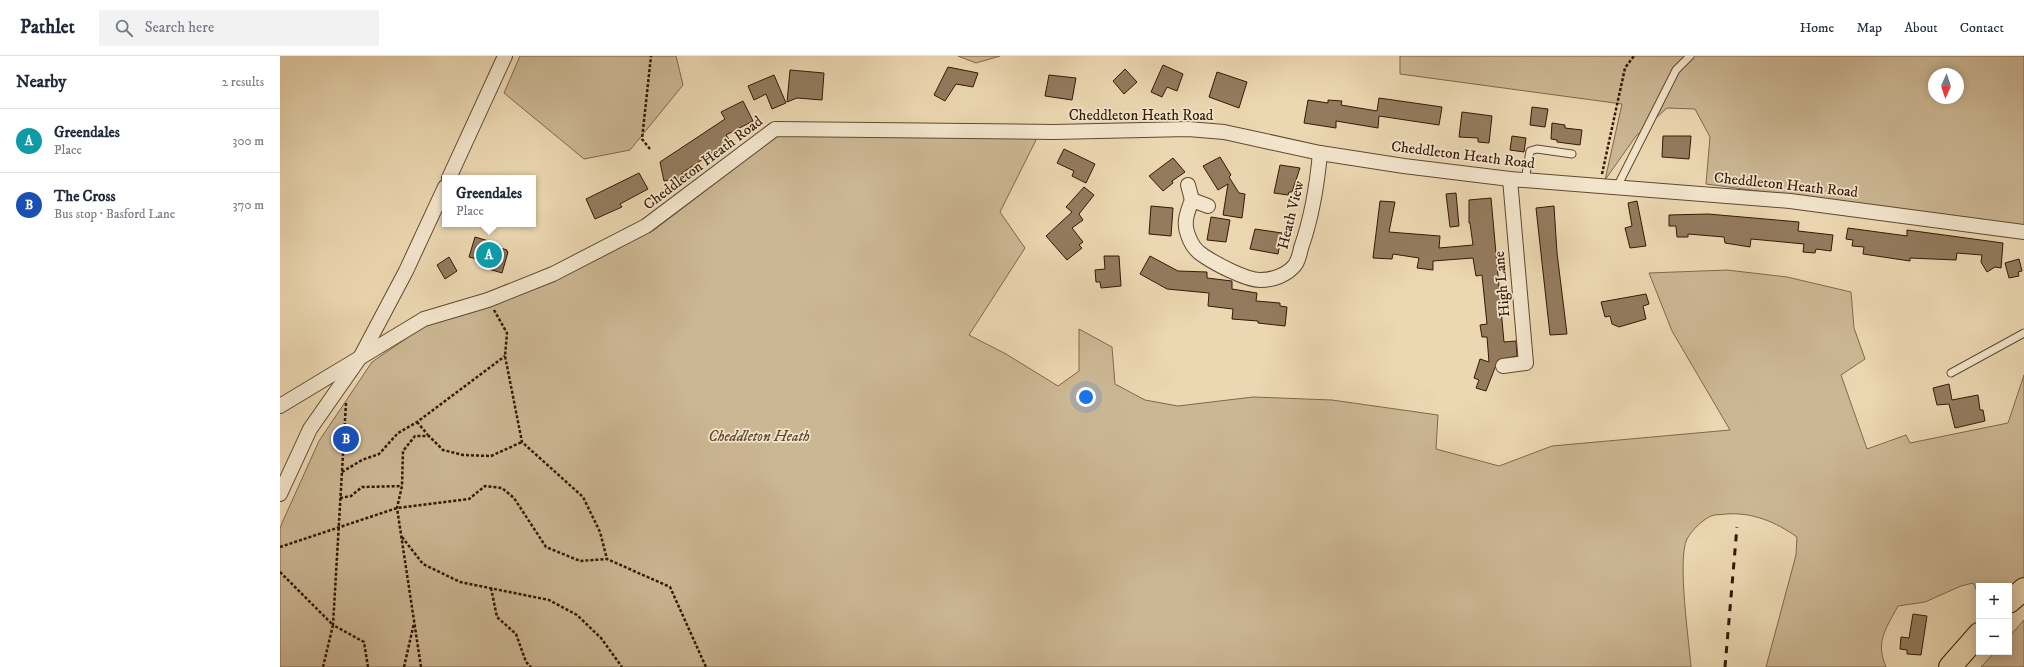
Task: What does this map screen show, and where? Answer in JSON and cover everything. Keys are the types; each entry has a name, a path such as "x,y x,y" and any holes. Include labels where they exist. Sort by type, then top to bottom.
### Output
{"highway":[{"path":"2012,599 2024,589"},
{"path":"1950,667 1976,637"}],"street":[{"path":"450,175 505,56"},
{"name":"Cheddleton Heath Road","path":"280,406 424,319 488,300 553,274 646,226 775,129 1054,132 1188,129 1224,132 1320,153 1404,166 1510,179 1790,201 2024,232"},
{"name":"Heath View","path":"1192,200 1185,219 1187,234 1192,246 1204,256 1248,278 1259,280 1272,279 1287,274 1296,264 1316,197 1320,153"},
{"name":"High Lane","path":"1503,366 1526,364 1510,179"},
{"path":"1188,185 1192,200 1208,206"},
{"path":"280,494 310,429 362,356 406,271 442,193"}],"lane":[{"path":"1617,187 1676,70 1690,56"},
{"path":"1525,180 1530,151 1537,149 1572,154"},
{"path":"1951,373 2024,332"}],"path":[{"path":"650,149 642,139 651,56"},
{"path":"1599,186 1625,68 1634,56"},
{"path":"488,300 507,333 505,356 522,442 583,497 600,532 607,559"},
{"path":"342,472 362,460 379,454 398,433 417,422 505,356"},
{"path":"322,667 333,625 347,376"},
{"path":"417,422 442,450 463,455 491,456 522,442"},
{"path":"421,667 397,508 402,486 403,451 415,436 429,436"},
{"path":"340,498 351,496 362,488 402,486"},
{"path":"280,547 397,508 469,499 485,486 502,488 514,498 546,547 580,562 607,559 670,587 706,667"},
{"path":"401,536 423,564 460,582 549,600 577,615 601,638 622,667"},
{"path":"280,572 333,625 364,642 368,667"},
{"path":"491,588 498,618 516,634 526,662 531,667"},
{"path":"404,667 414,621"}],"green space":[{"path":"520,56 676,56 683,85 630,150 584,159 504,93"},
{"path":"958,56 1000,56 976,63"},
{"path":"1400,56 2024,56 2024,227 1706,184 1710,137 1695,109 1667,108 1636,136 1605,180 1622,104 1400,74"},
{"name":"Cheddleton Heath","path":"778,135 1037,138 1000,212 1025,248 969,335 1006,354 1058,386 1079,371 1079,329 1112,347 1115,384 1145,400 1178,406 1253,397 1332,400 1438,415 1436,449 1499,466 1552,446 1730,430 1672,331 1649,273 1727,270 1787,277 1851,292 1854,328 1865,359 1841,375 1867,449 1906,435 1910,443 2008,423 2024,375 2024,581 2012,591 2012,583 1976,583 1976,589 1973,583 1961,586 1925,602 1898,606 1883,635 1882,650 1886,667 1766,667 1796,555 1797,537 1781,527 1754,516 1726,514 1713,515 1701,523 1694,529 1687,539 1684,549 1683,581 1691,667 280,667 280,529 319,441 372,362 426,325 551,281 654,230"},
{"path":"2024,620 2024,667 1981,667 1992,655 2012,655 2012,634"}],"building":[{"path":"1163,65 1183,74 1177,91 1167,87 1162,97 1151,92"},
{"path":"948,67 978,73 973,87 956,84 945,101 934,95"},
{"path":"1125,69 1137,82 1124,94 1113,81"},
{"path":"790,70 824,73 822,100 797,98 787,102"},
{"path":"1217,72 1247,82 1239,108 1209,97"},
{"path":"774,75 786,103 772,109 766,94 754,100 748,86"},
{"path":"1049,75 1076,78 1072,100 1045,96"},
{"path":"1379,98 1442,107 1439,125 1379,116 1378,128 1336,121 1336,128 1304,123 1308,100 1328,103 1328,100 1342,101 1341,105 1377,111"},
{"path":"743,101 753,121 726,135 730,141 682,173 683,177 664,181 660,162 725,119 721,112"},
{"path":"1532,107 1548,109 1545,127 1530,125"},
{"path":"1462,112 1492,116 1489,143 1478,142 1478,138 1459,137"},
{"path":"1552,123 1565,125 1565,128 1582,130 1580,145 1557,142 1557,140 1551,139"},
{"path":"1512,136 1526,138 1524,152 1510,150"},
{"path":"1663,136 1691,136 1689,159 1662,157"},
{"path":"1064,149 1095,164 1086,183 1072,176 1074,171 1057,163"},
{"path":"1220,157 1231,175 1229,177 1239,193 1245,194 1242,218 1223,215 1228,184 1218,190 1203,166"},
{"path":"1173,158 1185,172 1172,181 1173,183 1163,191 1149,176"},
{"path":"1280,165 1300,168 1292,192 1289,192 1288,195 1274,193"},
{"path":"639,173 648,189 620,204 622,207 595,219 586,199"},
{"path":"1084,187 1094,195 1079,214 1083,220 1072,228 1083,242 1079,245 1082,248 1067,260 1046,236 1072,212 1066,207"},
{"path":"1456,193 1459,226 1450,227 1446,194"},
{"path":"1491,198 1504,342 1516,341 1517,356 1498,360 1486,391 1476,388 1479,380 1474,378 1480,359 1489,362 1487,337 1482,337 1480,325 1487,324 1482,275 1476,276 1473,258 1433,261 1433,270 1417,268 1419,258 1393,254 1392,259 1373,258 1380,201 1395,202 1389,232 1440,236 1439,248 1473,245 1469,223 1469,200"},
{"path":"1637,201 1646,246 1630,248 1625,228 1632,226 1628,203"},
{"path":"1151,206 1173,208 1171,236 1149,234"},
{"path":"1554,206 1557,253 1567,334 1550,335 1536,208"},
{"path":"1708,214 1799,222 1798,231 1833,235 1831,251 1816,249 1815,253 1803,252 1804,244 1751,239 1750,247 1725,243 1724,237 1688,234 1688,237 1677,237 1676,226 1669,226 1669,215"},
{"path":"1211,217 1230,220 1226,242 1207,240"},
{"path":"1848,228 1907,236 1907,230 2003,243 2001,268 1995,267 1987,272 1981,262 1982,255 1957,253 1956,260 1910,258 1910,261 1863,254 1864,247 1852,246 1853,240 1846,239"},
{"path":"1255,229 1282,233 1278,254 1250,249"},
{"path":"475,237 492,242 492,245 507,250 508,252 502,273 482,267 484,261 469,257"},
{"path":"1104,256 1119,256 1121,286 1101,288 1100,282 1096,282 1095,270 1105,269"},
{"path":"1150,256 1178,271 1207,272 1207,278 1232,281 1232,289 1257,293 1256,301 1280,303 1280,306 1287,307 1285,326 1258,323 1258,321 1232,319 1233,309 1208,306 1209,293 1167,289 1140,274"},
{"path":"449,257 457,271 445,279 437,265"},
{"path":"2019,259 2022,271 2018,272 2019,276 2009,278 2005,263"},
{"path":"1646,294 1649,304 1643,306 1646,319 1619,327 1612,324 1610,316 1605,317 1601,302"},
{"path":"1949,384 1952,400 1978,395 1980,410 1983,410 1985,421 1955,428 1949,404 1937,405 1933,388"},
{"path":"1913,614 1927,616 1921,655 1907,654 1907,650 1900,649 1901,637 1909,638"}],"railway":[{"path":"1725,667 1737,527"}],"place":[{"name":"Greendales","path":"489,255"},
{"name":"The Cross","path":"346,439"}]}
